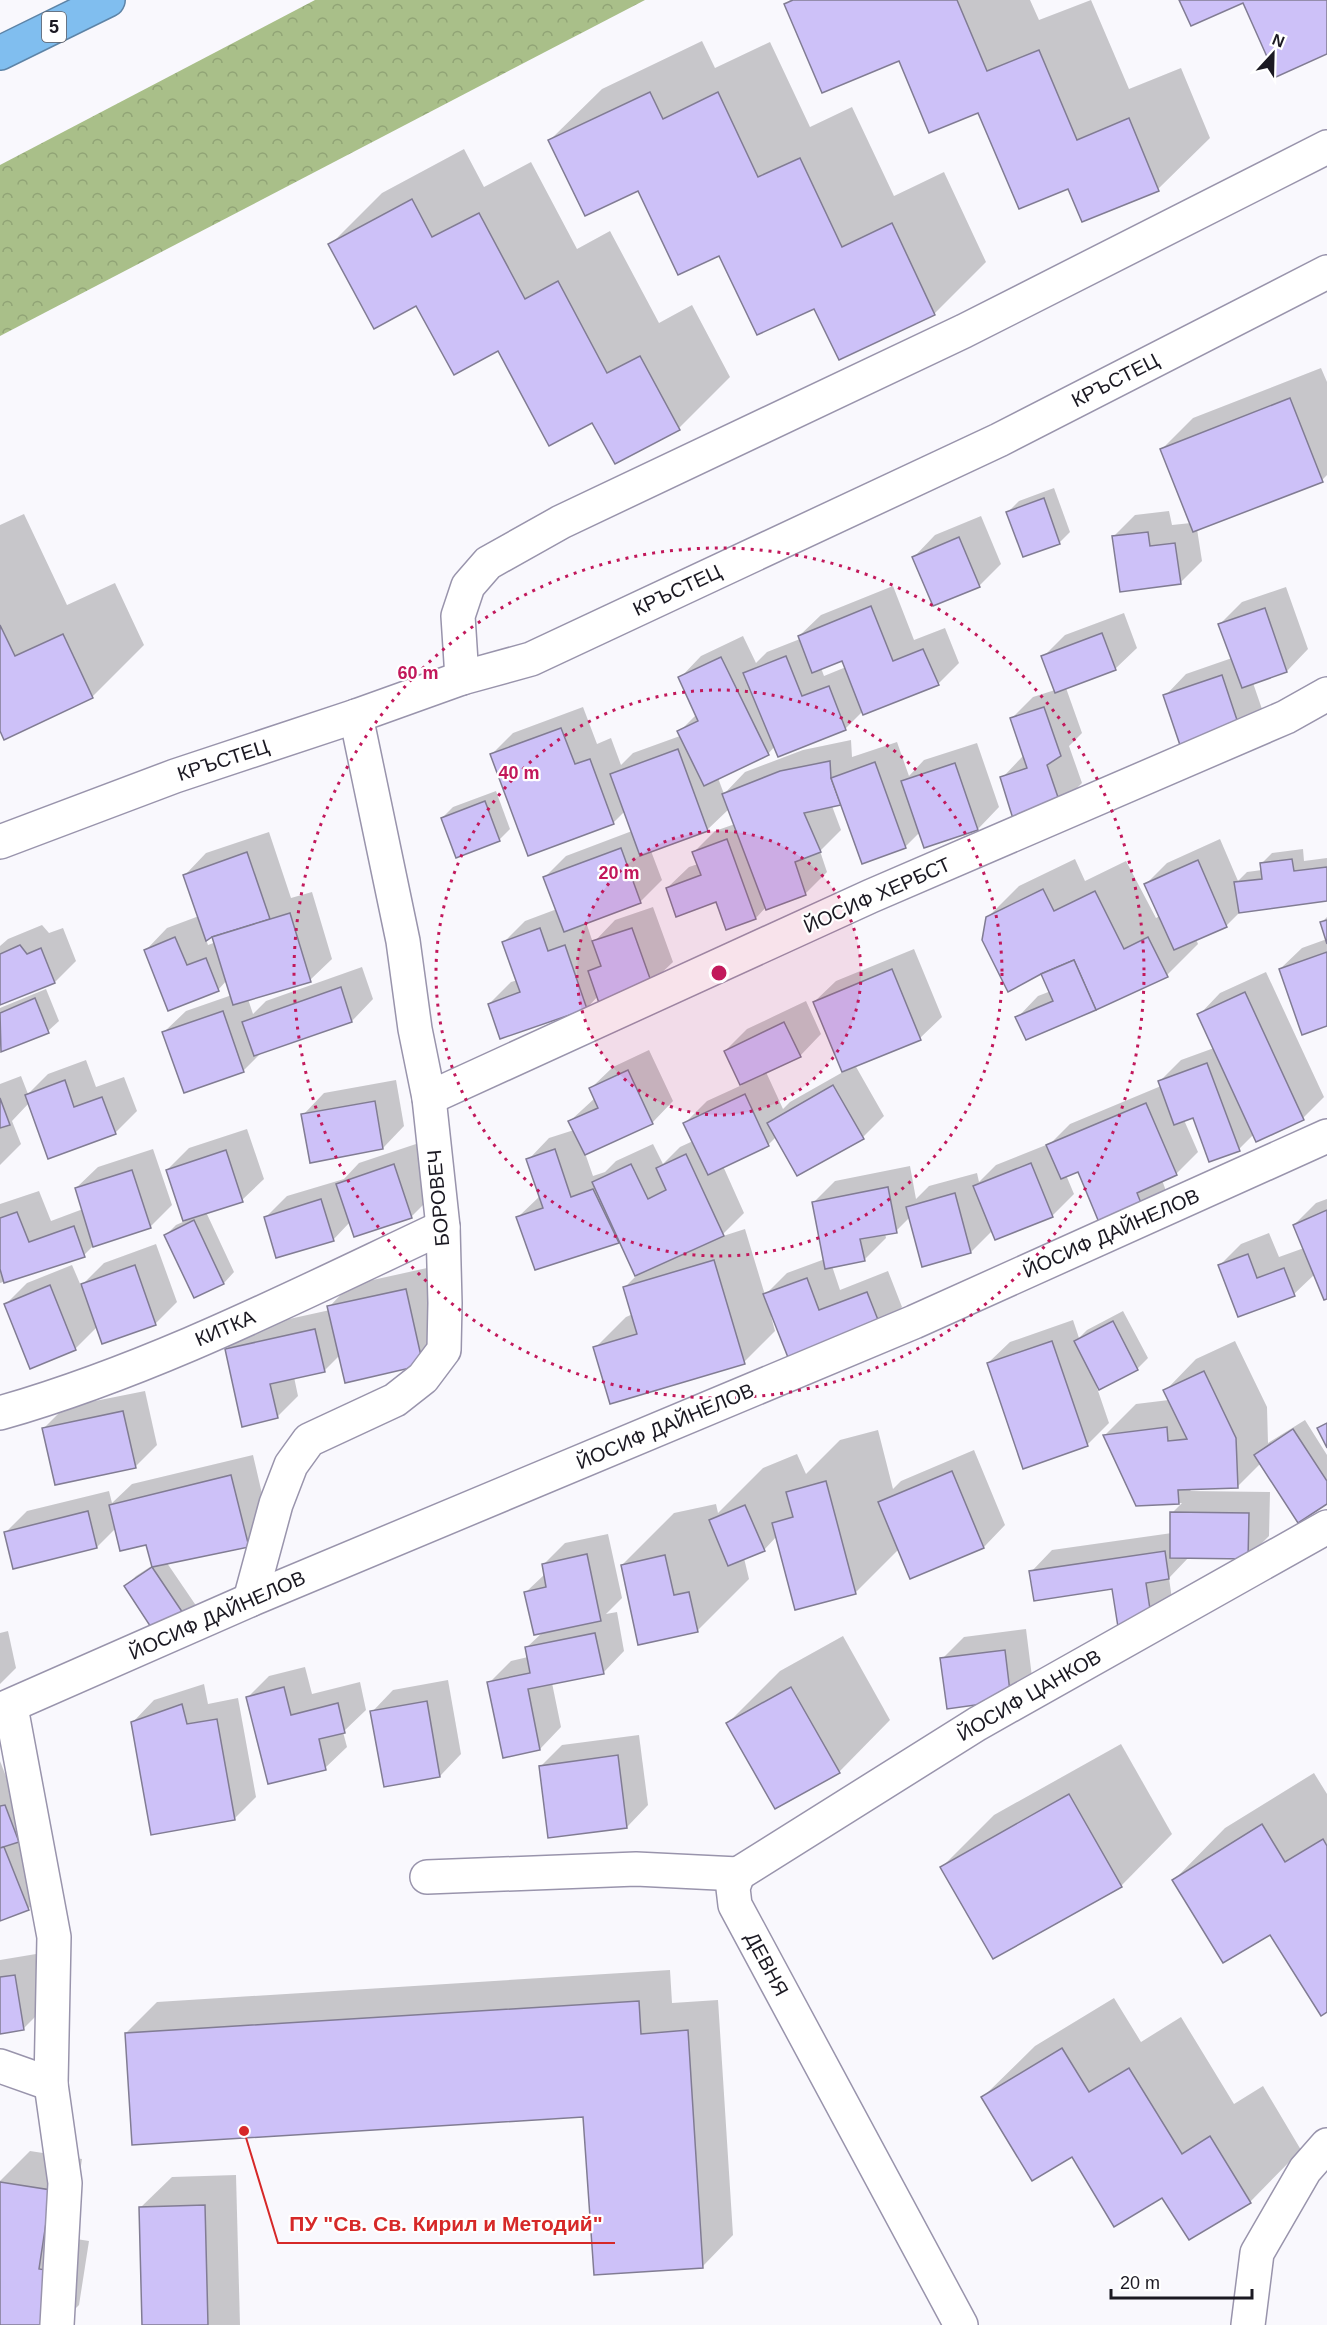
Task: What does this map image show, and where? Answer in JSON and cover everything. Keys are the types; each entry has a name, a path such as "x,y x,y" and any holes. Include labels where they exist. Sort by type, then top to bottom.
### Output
{"highway":[{"name":"5","path":"0,53 108,0"}],"street":[{"path":"462,678 458,616 468,586 488,563 561,522 964,332 1327,147"},
{"name":"КРЪСТЕЦ","path":"0,842 175,776 462,678 531,659 967,455 1327,272"},
{"name":"ЙОСИФ ХЕРБСТ","path":"429,1098 871,896 1286,717 1327,694"},
{"name":"БОРОВЕЧ","path":"250,1600 276,1504 291,1465 309,1440 395,1400 423,1378 444,1350 443,1227 429,1098 415,1029 403,941 356,716"},
{"name":"ЙОСИФ ДАЙНЕЛОВ","path":"5,1708 250,1600 914,1322 1327,1136"},
{"name":"КИТКА","path":"0,1413 53,1397 236,1325 443,1227"},
{"name":"ЙОСИФ ЦАНКОВ","path":"738,1874 977,1724 1327,1527"},
{"path":"5,1708 54,1937 51,2084 65,2183 57,2325"},
{"path":"427,1877 636,1869 738,1874"},
{"name":"ДЕВНЯ","path":"738,1874 733,1888 735,1905 961,2325"},
{"path":"0,2066 51,2084"},
{"path":"1248,2325 1257,2253 1305,2170 1327,2145"}],"green space":[{"path":"315,0 645,0 0,336 0,165"}],"building":[{"path":"793,0 957,0 987,71 1039,50 1077,140 1129,118 1159,191 1082,222 1068,189 1019,209 978,113 929,133 899,61 822,93 784,4"},
{"path":"1179,0 1327,0 1327,54 1276,77 1243,3 1191,26"},
{"path":"650,92 663,119 718,92 758,177 800,158 842,247 892,223 935,315 839,360 814,309 757,335 719,256 678,275 638,191 585,216 548,140"},
{"path":"412,199 432,237 479,213 525,299 558,281 607,373 640,356 680,430 615,464 592,423 549,446 498,351 454,375 416,306 374,329 328,244"},
{"path":"1290,398 1323,482 1193,532 1160,449"},
{"path":"1044,498 1060,544 1023,557 1006,512"},
{"path":"1148,532 1150,546 1175,543 1181,584 1120,592 1112,536"},
{"path":"959,537 980,587 933,606 912,557"},
{"path":"871,606 893,661 923,649 939,685 863,715 842,661 812,673 798,636"},
{"path":"1265,608 1287,672 1242,688 1218,624"},
{"path":"0,625 15,656 63,634 93,698 4,740 0,731"},
{"path":"1102,633 1116,670 1055,693 1041,656"},
{"path":"786,656 802,696 829,686 846,730 778,757 743,673"},
{"path":"721,657 769,755 704,786 677,731 698,721 678,677"},
{"path":"1222,675 1241,732 1182,751 1163,695"},
{"path":"1044,707 1061,756 1047,765 1061,806 1014,822 1000,777 1027,768 1010,718"},
{"path":"561,728 575,764 590,759 614,824 528,856 490,754"},
{"path":"678,749 708,831 640,856 610,774"},
{"path":"830,761 831,778 841,805 804,813 821,852 795,862 806,895 766,910 722,794 780,771"},
{"path":"875,762 906,848 862,864 831,778"},
{"path":"955,763 978,830 924,848 901,781"},
{"path":"485,801 500,841 456,858 441,818"},
{"path":"727,839 756,919 726,930 716,902 676,917 666,888 701,875 692,852"},
{"path":"621,848 641,903 564,932 543,877"},
{"path":"247,852 270,919 212,937 206,941 183,875"},
{"path":"1292,859 1294,871 1327,867 1327,901 1239,913 1234,882 1262,879 1260,863"},
{"path":"1198,860 1227,927 1174,950 1144,884"},
{"path":"1043,889 1054,911 1095,891 1124,949 1148,937 1168,977 1096,1010 1074,960 1008,992 982,940 986,917"},
{"path":"290,913 311,982 233,1005 212,937"},
{"path":"1327,920 1327,944 1320,922"},
{"path":"540,928 548,951 565,945 587,1009 500,1039 488,1004 520,992 502,942"},
{"path":"632,928 652,984 599,1003 588,971 601,966 592,941"},
{"path":"175,937 187,965 206,958 219,991 168,1011 144,950"},
{"path":"20,945 27,954 41,948 55,983 0,1005 0,954"},
{"path":"1327,952 1327,1026 1302,1035 1279,969"},
{"path":"1074,960 1096,1010 1026,1040 1015,1017 1053,1001 1041,974"},
{"path":"892,969 921,1040 842,1072 813,1002"},
{"path":"341,987 352,1022 254,1056 242,1022"},
{"path":"1245,992 1304,1120 1256,1142 1197,1014"},
{"path":"35,998 49,1033 1,1052 0,1013"},
{"path":"223,1011 244,1072 184,1093 162,1032"},
{"path":"784,1022 801,1057 740,1085 724,1051"},
{"path":"1207,1063 1240,1151 1209,1162 1193,1118 1174,1125 1158,1081"},
{"path":"628,1070 653,1124 585,1155 568,1121 598,1108 589,1088"},
{"path":"65,1080 74,1107 102,1097 116,1134 48,1159 25,1095"},
{"path":"833,1085 864,1139 797,1176 767,1123"},
{"path":"745,1094 769,1146 708,1175 683,1123"},
{"path":"0,1098 10,1125 0,1128"},
{"path":"375,1101 383,1149 310,1163 301,1114"},
{"path":"1146,1103 1177,1175 1137,1193 1145,1213 1103,1232 1078,1172 1061,1179 1046,1145"},
{"path":"555,1149 571,1197 593,1189 619,1243 535,1270 516,1217 543,1208 526,1159"},
{"path":"226,1150 243,1202 183,1221 166,1170"},
{"path":"686,1154 724,1236 635,1276 592,1182 631,1164 648,1199 666,1190 656,1168"},
{"path":"1031,1163 1053,1217 995,1240 973,1186"},
{"path":"394,1164 412,1218 354,1237 336,1184"},
{"path":"132,1170 151,1228 93,1247 75,1188"},
{"path":"888,1187 897,1233 860,1239 865,1261 825,1269 812,1202"},
{"path":"955,1193 971,1253 922,1267 906,1207"},
{"path":"321,1199 334,1241 276,1258 264,1217"},
{"path":"1327,1210 1327,1299 1324,1300 1293,1225"},
{"path":"17,1212 29,1242 74,1226 85,1257 4,1283 0,1269 0,1218"},
{"path":"194,1220 224,1284 194,1298 164,1235"},
{"path":"1248,1254 1257,1278 1284,1268 1295,1296 1238,1317 1218,1265"},
{"path":"714,1260 745,1364 610,1404 593,1347 637,1334 623,1287"},
{"path":"135,1265 156,1325 102,1344 81,1284"},
{"path":"807,1278 819,1310 867,1292 882,1330 791,1365 763,1294"},
{"path":"50,1285 76,1350 30,1369 4,1304"},
{"path":"406,1289 423,1365 345,1383 327,1306"},
{"path":"1113,1321 1138,1370 1099,1390 1074,1341"},
{"path":"315,1329 325,1372 270,1384 278,1418 242,1427 225,1349"},
{"path":"1052,1341 1088,1446 1023,1469 987,1363"},
{"path":"1204,1371 1236,1438 1238,1488 1178,1490 1179,1504 1136,1506 1103,1435 1167,1427 1168,1441 1187,1439 1163,1390"},
{"path":"123,1411 136,1468 55,1485 42,1428"},
{"path":"1327,1423 1327,1448 1317,1428"},
{"path":"1293,1429 1327,1481 1327,1504 1298,1523 1254,1455"},
{"path":"952,1471 984,1548 910,1579 878,1502"},
{"path":"231,1475 249,1547 152,1567 146,1545 120,1551 109,1505"},
{"path":"826,1481 856,1594 795,1610 772,1523 793,1517 786,1492"},
{"path":"745,1505 765,1551 728,1566 709,1520"},
{"path":"88,1511 97,1548 13,1569 4,1532"},
{"path":"1170,1512 1249,1513 1248,1559 1170,1558"},
{"path":"1165,1551 1169,1579 1146,1583 1152,1622 1118,1627 1112,1589 1034,1601 1029,1571"},
{"path":"587,1554 601,1621 534,1635 524,1592 546,1587 542,1564"},
{"path":"665,1555 674,1595 689,1592 698,1632 638,1645 621,1565"},
{"path":"152,1567 187,1619 158,1638 124,1586"},
{"path":"595,1633 604,1674 528,1689 540,1750 503,1758 487,1682 530,1673 525,1647"},
{"path":"1005,1650 1011,1700 947,1709 940,1658"},
{"path":"284,1687 291,1715 338,1703 345,1733 319,1739 326,1770 268,1784 246,1697"},
{"path":"791,1687 840,1773 775,1809 726,1723"},
{"path":"427,1701 440,1777 384,1787 370,1711"},
{"path":"182,1704 187,1724 217,1719 235,1820 151,1835 131,1722"},
{"path":"618,1755 627,1828 548,1838 539,1766"},
{"path":"1069,1794 1122,1887 993,1959 940,1867"},
{"path":"5,1805 19,1842 0,1848 0,1806"},
{"path":"1262,1824 1285,1862 1323,1839 1327,1846 1327,2012 1321,2016 1270,1935 1223,1963 1172,1880"},
{"path":"4,1847 29,1910 0,1921 0,1848"},
{"path":"15,1975 24,2030 0,2034 0,1977"},
{"path":"639,2001 641,2034 688,2030 703,2268 594,2275 583,2117 132,2145 125,2033"},
{"path":"1062,2048 1089,2092 1129,2068 1182,2154 1210,2136 1251,2203 1189,2240 1162,2198 1114,2227 1072,2157 1032,2181 981,2097"},
{"path":"0,2182 51,2190 39,2269 58,2272 50,2325 0,2325"},
{"path":"205,2205 208,2325 142,2325 139,2207"}],"place":[{"name":"ПУ \"Св. Св. Кирил и Методий\"","path":"244,2131"}]}
